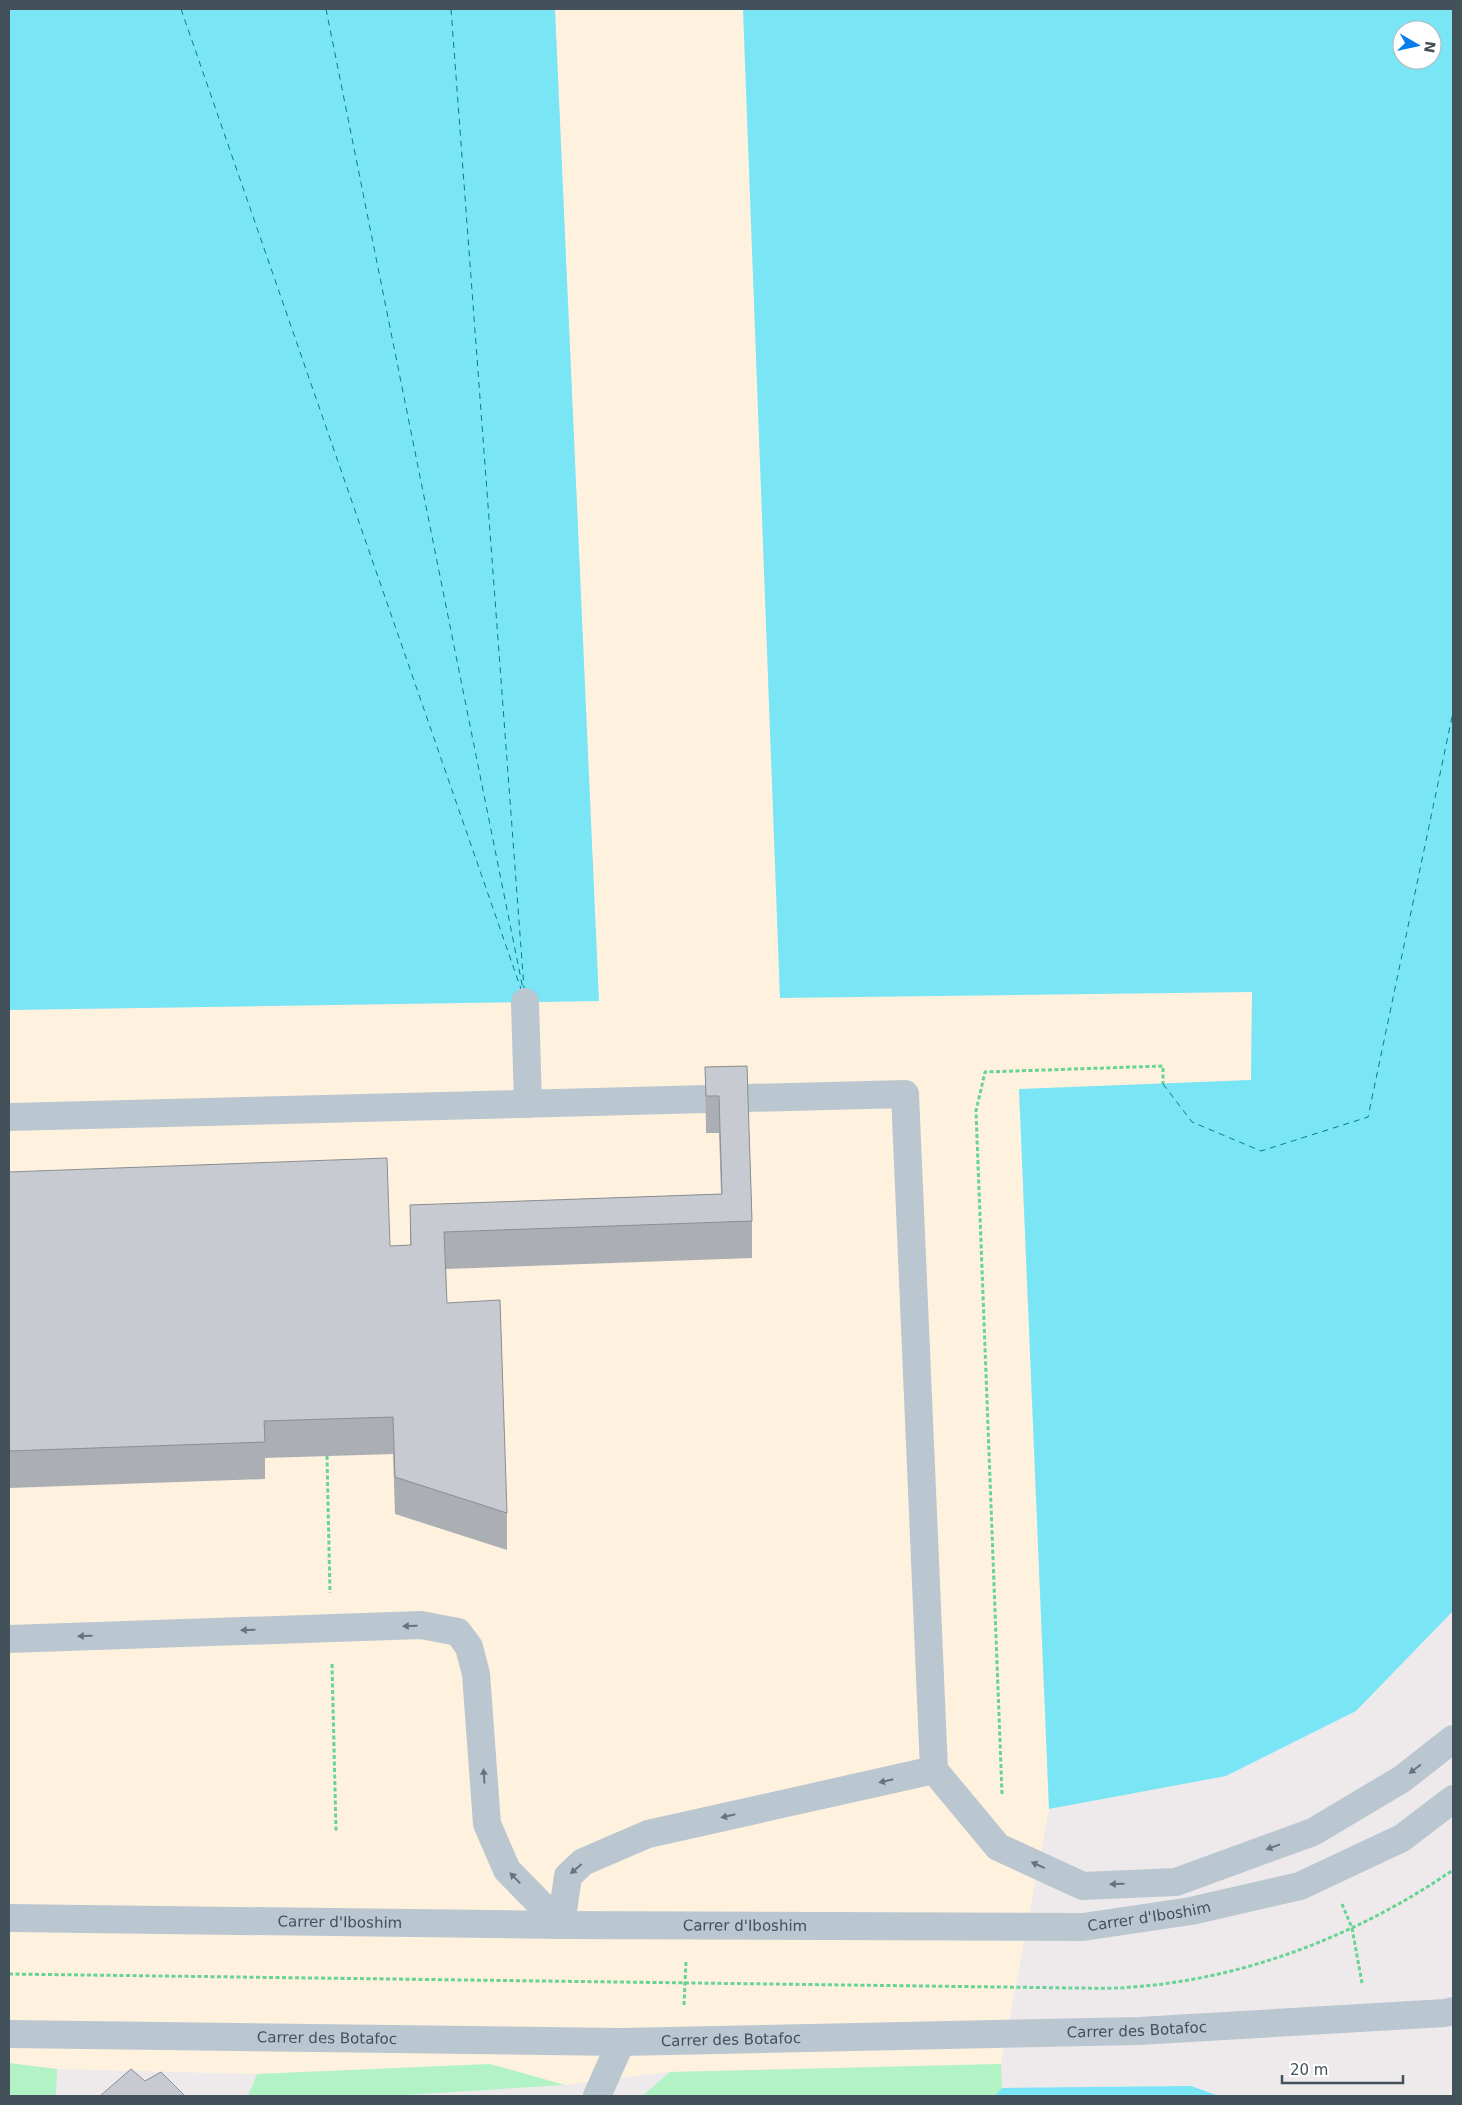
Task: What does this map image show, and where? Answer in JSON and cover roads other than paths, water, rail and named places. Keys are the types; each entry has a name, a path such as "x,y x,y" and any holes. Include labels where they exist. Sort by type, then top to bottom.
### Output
{"street":[{"path":"526,1002 528,1104"},
{"path":"9,1117 905,1094 934,1770 998,1847 1082,1886 1176,1882 1313,1832 1402,1779 1453,1739"},
{"path":"9,1639 421,1625 458,1632 469,1647 476,1674 487,1824 507,1870 561,1926"},
{"path":"561,1926 568,1876 583,1862 648,1834 934,1770"},
{"name":"Carrer d'Iboshim","path":"9,1918 561,1926 1084,1927 1191,1911 1300,1886 1402,1838 1453,1799"},
{"name":"Carrer des Botafoc","path":"9,2034 621,2042 1139,2031 1368,2018 1453,2011"},
{"path":"597,2096 621,2042"}],"water":[{"path":"9,9 555,9 599,1001 9,1010"},
{"path":"743,9 1453,9 1453,1611 1356,1711 1226,1776 1049,1809 1019,1089 1251,1080 1252,992 780,998"},
{"path":"1191,2086 1219,2096 994,2096 1002,2088"}]}
